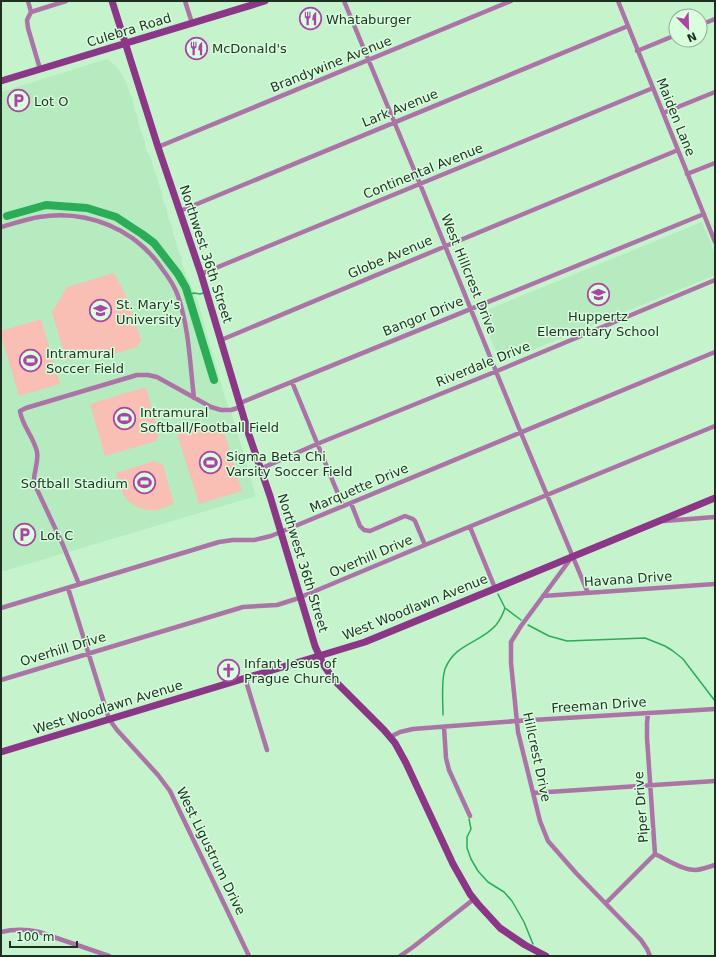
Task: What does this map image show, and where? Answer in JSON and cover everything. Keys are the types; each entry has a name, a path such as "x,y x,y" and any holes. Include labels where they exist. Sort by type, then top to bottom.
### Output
{"main road":[{"name":"Northwest 36th Street","path":"112,1 158,147 201,274 249,435 270,496 319,656 334,680 379,724 390,737 406,763 459,876 474,900 500,928 525,945 546,956"},
{"name":"Culebra Road","path":"1,81 254,3 265,1"},
{"name":"West Woodlawn Avenue","path":"1,752 364,642 715,498"}],"street":[{"path":"28,1 31,12 27,20 28,28 40,69"},
{"path":"31,12 66,1"},
{"path":"185,1 192,23"},
{"name":"West Hillcrest Drive","path":"344,1 472,308 572,557"},
{"name":"Brandywine Avenue","path":"158,147 512,1"},
{"name":"Maiden Lane","path":"618,1 714,239"},
{"name":"Lark Avenue","path":"180,211 628,26"},
{"path":"637,51 668,38"},
{"name":"Continental Avenue","path":"201,274 653,88"},
{"path":"663,113 715,92"},
{"name":"Globe Avenue","path":"221,340 678,150"},
{"path":"687,174 715,163"},
{"name":"Bangor Drive","path":"79,584 63,545 34,484 37,462 36,450 21,417 20,411 137,375 148,375 157,378 211,407 221,410 231,410 292,382 704,214"},
{"path":"1,227 39,217 61,215 78,216 95,219 111,226 128,234 146,248 156,259 169,278 178,295 185,321 194,398"},
{"name":"Riverdale Drive","path":"260,469 317,444 715,280"},
{"name":"Marquette Drive","path":"1,608 219,542 262,539 715,352"},
{"path":"292,382 343,506"},
{"name":"Overhill Drive","path":"1,680 243,607 277,605 300,597 715,426"},
{"path":"351,503 360,526 364,530 370,531 408,516 415,521 425,545"},
{"path":"658,521 715,517"},
{"path":"470,527 496,588"},
{"path":"572,557 588,593"},
{"name":"Hillcrest Drive","path":"572,557 511,642 511,663 518,732 540,821 548,841 641,940 650,956"},
{"name":"Havana Drive","path":"543,596 715,584"},
{"name":"West Ligustrum Drive","path":"68,588 109,719 170,791 249,956"},
{"path":"245,678 267,750"},
{"name":"Freeman Drive","path":"390,737 400,732 413,729 715,709"},
{"name":"Piper Drive","path":"606,903 655,854 647,738 648,713"},
{"path":"444,727 446,758 449,770 470,816"},
{"path":"533,793 715,781"},
{"path":"655,854 687,869 700,869 715,865"},
{"path":"400,956 474,900"},
{"path":"1,932 15,929 35,931 109,956"}],"shaded area":[{"name":"St. Mary's University","path":"107,59 117,67 127,84 133,100 139,126 145,142 145,148 152,160 163,201 167,209 168,218 182,258 182,265 197,299 225,397 233,418 256,496 1,572 1,92"},
{"name":"Huppertz Elementary School","path":"702,222 715,254 715,275 501,363 480,313"},
{"path":"114,273 127,298 141,340 137,347 114,354 66,360 52,312 67,287"},
{"name":"Intramural Soccer Field","path":"41,319 60,384 19,396 1,331"},
{"name":"Intramural Softball/Football Field","path":"146,387 159,434 156,441 105,456 90,404"},
{"name":"Sigma Beta Chi Varsity Soccer Field","path":"221,421 242,491 199,504 177,434"},
{"name":"Softball Stadium","path":"154,461 163,465 174,504 161,509 149,510 136,506 126,498 121,489 116,473"}],"waterway":[{"path":"7,216 46,205 87,208 116,217 154,243 178,274 186,288 214,380"},
{"path":"188,295 203,293"},
{"path":"498,594 505,608 521,620"},
{"path":"443,715 443,679 449,660 462,648 490,631 499,621 505,608"},
{"path":"528,625 549,636 567,641 645,638 665,646 683,659 715,701"},
{"path":"469,819 471,829 467,837 467,848 471,859 478,871 488,882 504,892 512,901 524,922 533,944"}],"place":[{"name":"Whataburger","path":"310,19"},
{"name":"McDonald's","path":"196,48"},
{"name":"Lot O","path":"18,101"},
{"name":"Huppertz Elementary School","path":"598,294"},
{"name":"St. Mary's University","path":"101,311"},
{"name":"Intramural Soccer Field","path":"30,360"},
{"name":"Intramural Softball/Football Field","path":"125,419"},
{"name":"Sigma Beta Chi Varsity Soccer Field","path":"210,463"},
{"name":"Softball Stadium","path":"144,483"},
{"name":"Lot C","path":"24,535"},
{"name":"Infant Jesus of Prague Church","path":"228,670"}]}
